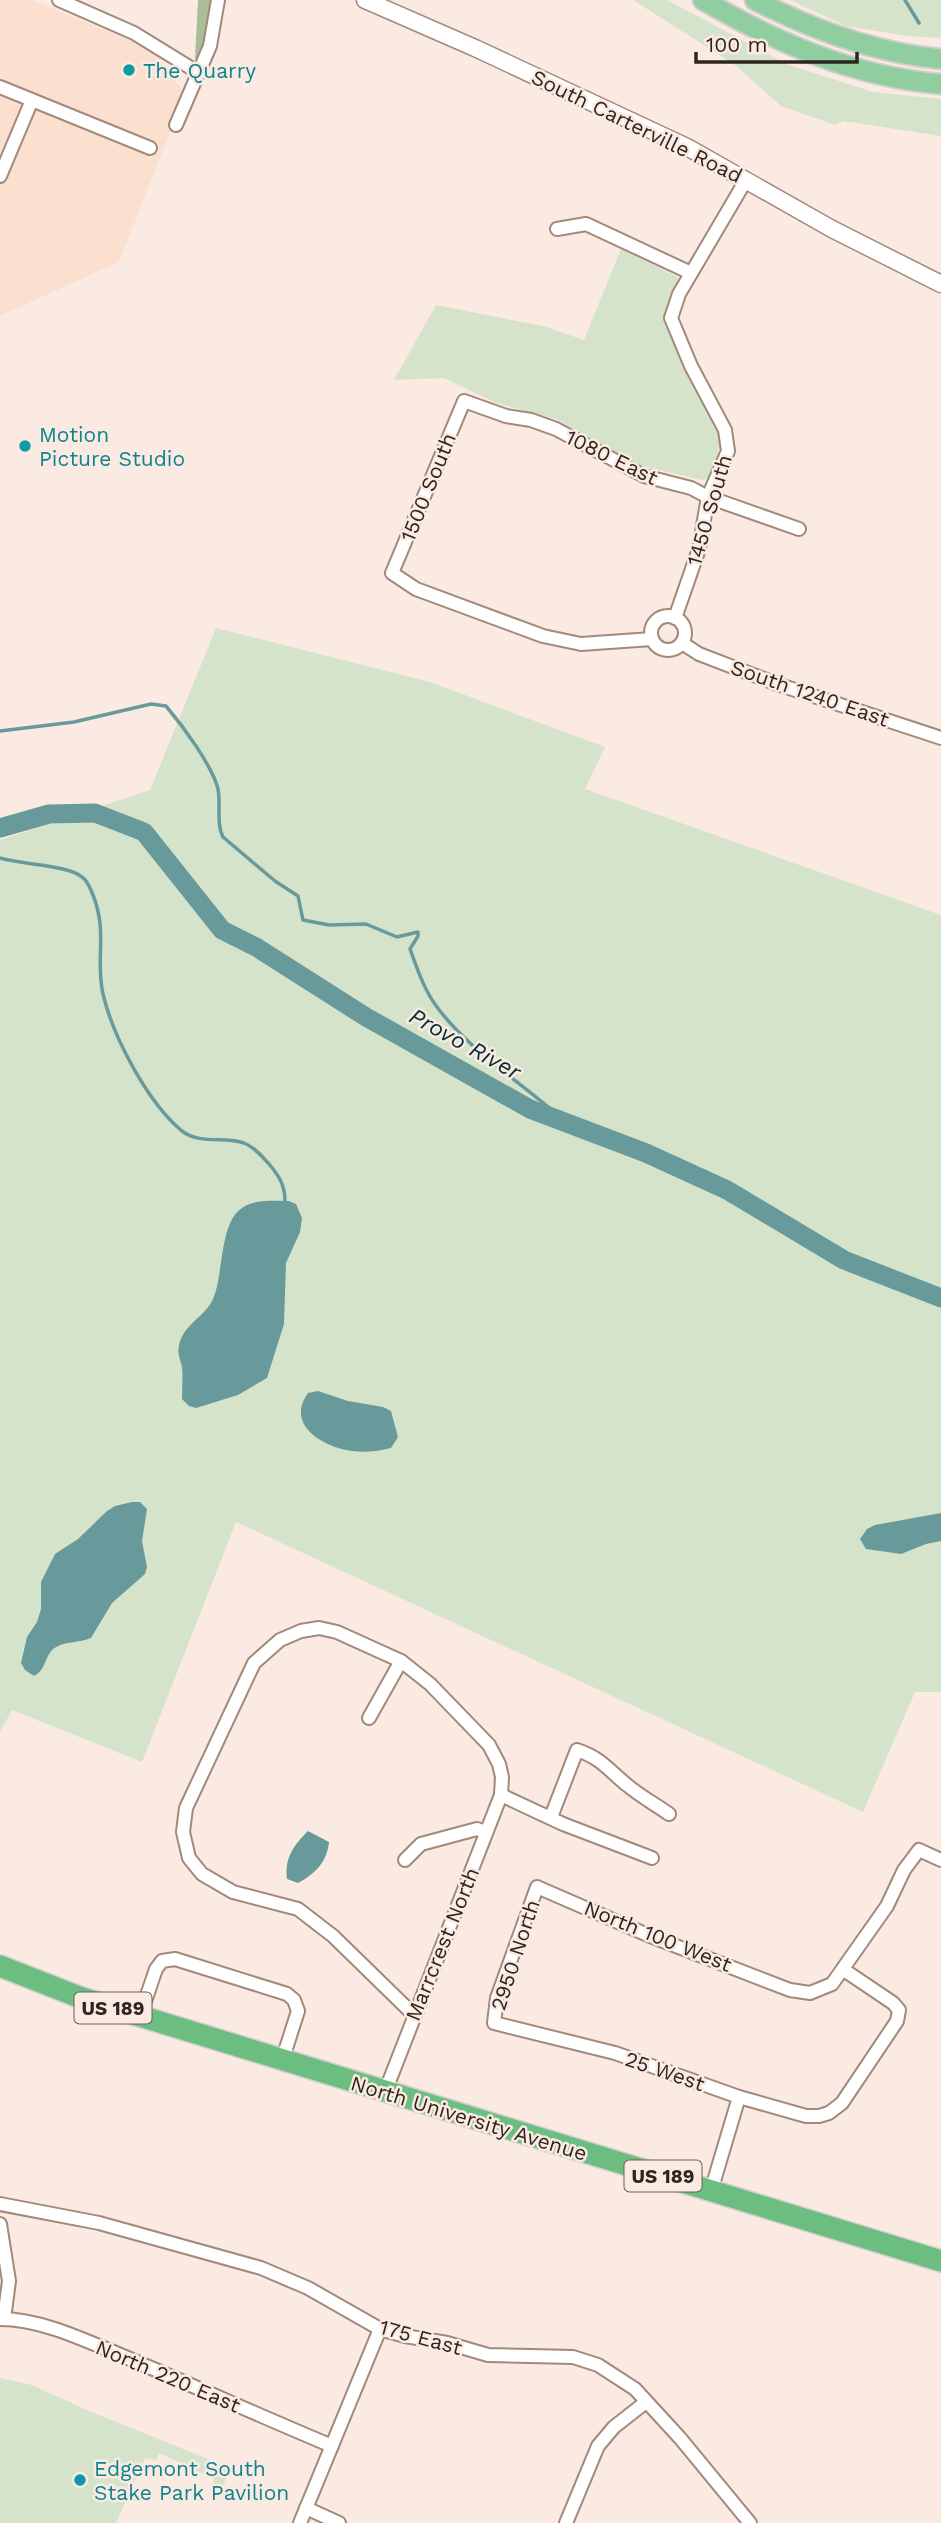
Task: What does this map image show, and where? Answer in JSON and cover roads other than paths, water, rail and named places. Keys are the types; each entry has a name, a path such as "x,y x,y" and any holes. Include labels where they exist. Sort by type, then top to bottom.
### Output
{"highway":[{"name":"North University Avenue","path":"0,1966 140,2017 941,2261"}],"main road":[{"path":"703,0 771,36 833,62 889,76 941,83"},
{"path":"755,0 802,23 850,41 941,59"}],"street":[{"path":"59,0 125,29 199,73"},
{"path":"176,125 210,46 218,0"},
{"name":"South Carterville Road","path":"365,0 643,125 832,229 941,284"},
{"path":"0,88 150,148"},
{"path":"0,176 32,100"},
{"name":"1450 South","path":"675,618 699,549 708,498 728,451 725,430 691,366 671,318 679,294 746,180"},
{"path":"557,229 586,224 691,273"},
{"name":"1080 East","path":"464,401 506,416 531,420 556,429 644,476 691,488 708,498 799,530"},
{"name":"1500 South","path":"464,401 392,573 416,589 543,636 581,644 652,639"},
{"path":"668,616 675,618 684,627 682,642 675,649 668,650 656,645 652,639 656,621 668,616"},
{"name":"South 1240 East","path":"682,642 699,654 777,684 941,738"},
{"path":"414,2015 332,1936 299,1909 233,1892 202,1874 189,1858 183,1832 186,1808 254,1663 279,1640 301,1631 319,1628 337,1632 401,1661 430,1684 489,1745 502,1777 501,1795 563,1824 652,1858"},
{"path":"369,1718 401,1661"},
{"path":"551,1817 578,1751 593,1756 613,1770 626,1784 669,1814"},
{"name":"Marrcrest North","path":"385,2092 501,1795"},
{"path":"405,1860 421,1844 477,1829 486,1832"},
{"path":"844,1970 887,1906 904,1870 919,1850 941,1860"},
{"name":"North 100 West","path":"537,1887 650,1936 800,1993 817,1992 832,1984 844,1970"},
{"name":"2950 North","path":"494,2023 497,1998 537,1887"},
{"path":"140,2017 156,1969 162,1961 175,1959 287,1994 295,2000 298,2011 282,2061"},
{"name":"25 West","path":"494,2023 615,2053 739,2097 806,2116 820,2116 842,2103 897,2021 900,2010 844,1970"},
{"path":"711,2191 739,2097"},
{"name":"175 East","path":"0,2204 99,2223 261,2268 308,2288 380,2329 404,2336 447,2343 488,2355 573,2357 598,2365 623,2380 646,2402 680,2438 750,2523"},
{"path":"0,2224 9,2281 2,2319"},
{"name":"North 220 East","path":"2,2319 24,2321 79,2338 209,2391 252,2413 332,2446"},
{"path":"300,2523 380,2329"},
{"path":"566,2523 598,2446 614,2427 646,2402"},
{"path":"306,2508 339,2523"}],"water":[{"path":"289,1201 296,1204 302,1218 300,1232 286,1263 284,1324 267,1378 238,1395 196,1408 189,1406 182,1399 179,1346 184,1332 213,1299 229,1225 242,1208 252,1203"},
{"path":"318,1391 391,1411 398,1437 391,1448 362,1452 341,1449 310,1432 301,1415 302,1405 308,1393"},
{"path":"132,1502 140,1502 147,1509 142,1541 147,1567 145,1574 112,1603 91,1638 53,1649 41,1671 34,1676 25,1670 21,1663 27,1637 37,1622 41,1609 41,1582 55,1554 78,1539 107,1511"},
{"path":"941,1513 941,1541 901,1554 866,1549 860,1539 867,1529 875,1525"},
{"path":"308,1831 329,1842 328,1849 319,1867 298,1883 287,1879 287,1865 294,1847"}],"waterway":[{"path":"905,0 919,23"},
{"path":"0,731 74,722 151,704 166,706 196,746 215,779 223,837 275,881 298,896 303,920 329,925 366,924 397,937 418,932 410,949 437,1007 466,1039 569,1125"},
{"name":"Provo River","path":"0,828 49,814 95,813 144,832 222,930 256,947 366,1017 530,1109 646,1153 727,1190 844,1260 941,1298"},
{"path":"0,858 66,870 86,881 93,895 100,922 103,994 123,1049 145,1087 169,1119 189,1135 237,1141 254,1149 269,1164 283,1185 285,1201"}],"place":[{"name":"The Quarry","path":"129,70"},
{"name":"Motion Picture Studio","path":"25,446"},
{"name":"Edgemont South Stake Park Pavilion","path":"80,2480"}]}
